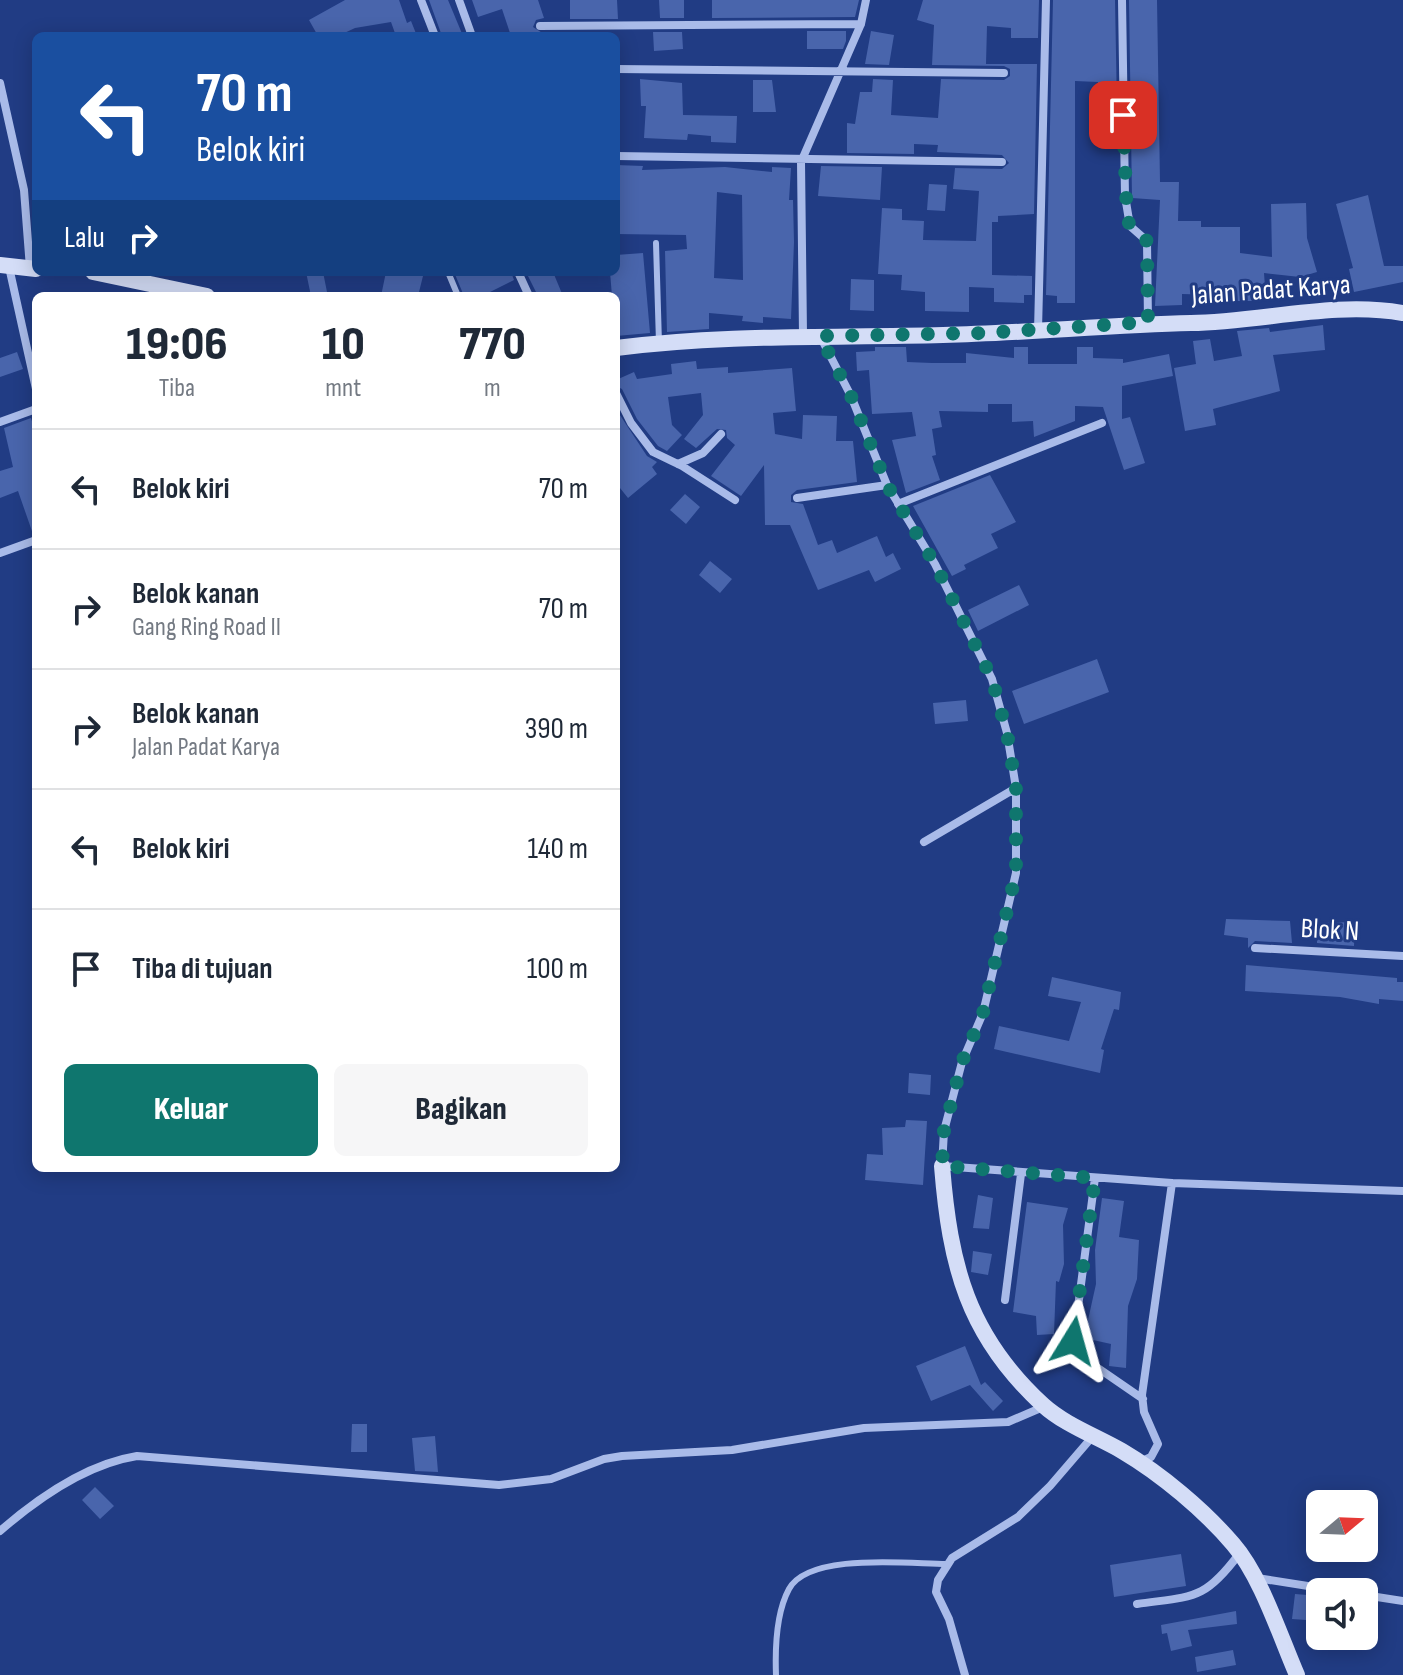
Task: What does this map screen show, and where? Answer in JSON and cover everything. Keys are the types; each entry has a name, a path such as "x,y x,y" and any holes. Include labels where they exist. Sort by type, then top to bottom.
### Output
{"main road":[{"path":"5,266 32,269"},
{"path":"106,276 150,290"},
{"name":"Jalan Padat Karya","path":"620,348 803,334 1038,331 1368,310 1403,313"},
{"path":"942,1166 956,1265 966,1302 999,1354 1044,1406 1140,1462 1223,1533 1240,1553 1253,1577 1297,1675"}],"street":[{"path":"421,0 433,32"},
{"path":"459,0 471,32"},
{"path":"803,334 801,162 861,24 866,0"},
{"path":"1038,331 1046,0"},
{"path":"1122,0 1125,196 1130,226 1147,241 1148,322"},
{"path":"540,26 861,24"},
{"path":"620,69 1004,73"},
{"path":"0,83 24,190 32,260"},
{"path":"620,156 801,162 1002,162"},
{"path":"5,266 32,373"},
{"path":"820,336 851,396 887,485 935,564 992,679 1007,733 1016,788 1016,873 983,1013 962,1062 944,1131 942,1166 1172,1183 1403,1191"},
{"path":"620,400 646,446 735,500"},
{"path":"0,422 32,410"},
{"path":"898,504 1102,423"},
{"path":"678,464 703,453 721,434"},
{"path":"797,498 887,485"},
{"path":"0,553 32,541"},
{"path":"924,842 1016,788"},
{"name":"Blok N","path":"1255,948 1403,956"},
{"path":"1005,1300 1021,1174"},
{"path":"1095,1178 1073,1345 1079,1355 1143,1399"},
{"path":"1140,1462 1151,1457 1158,1444 1143,1399 1172,1183"},
{"path":"0,1531 45,1497 89,1471 118,1459 137,1456 499,1485 551,1479 604,1459 622,1456 732,1450 864,1428 1008,1422 1044,1406"},
{"path":"965,1675 949,1619 936,1592 946,1564 1018,1517 1050,1486 1093,1436"},
{"path":"1137,1604 1192,1596 1209,1589 1240,1553"},
{"path":"1253,1577 1306,1586"},
{"path":"1378,1597 1403,1601"}],"lane":[{"path":"656,243 659,343"},
{"path":"776,1675 775,1642 790,1588 805,1574 844,1564 946,1564"}],"building":[{"path":"345,0 399,0 407,23 411,21 415,32 395,32 391,22 346,32 316,32 309,20"},
{"path":"429,0 448,0 461,32 441,32"},
{"path":"472,0 538,0 544,18 536,20 533,27 541,32 510,32 502,9 478,17"},
{"path":"570,0 617,0 618,19 570,19"},
{"path":"659,0 684,0 684,18 660,18"},
{"path":"712,0 859,0 855,17 712,18"},
{"path":"923,0 1039,0 1038,38 1011,38 1011,28 987,26 986,64 1037,64 1034,214 998,216 998,222 992,222 992,275 1032,276 1032,295 1024,295 1024,303 994,302 994,288 969,287 969,312 925,311 925,292 901,290 902,275 878,274 882,208 902,209 902,220 924,221 923,240 976,241 979,191 953,189 955,168 1002,169 1009,163 1002,155 937,152 938,145 914,144 914,154 847,153 847,123 855,124 860,92 872,92 873,79 893,80 891,115 938,118 941,79 1004,80 1010,76 1010,69 1004,66 932,65 934,25 917,20"},
{"path":"1053,0 1115,0 1117,107 1098,107 1098,82 1075,81 1075,303 1057,303 1057,296 1046,295"},
{"path":"1129,0 1157,0 1160,182 1179,182 1178,221 1201,221 1201,227 1240,227 1240,253 1272,257 1271,204 1306,203 1307,238 1317,272 1300,277 1264,273 1266,301 1218,301 1218,295 1182,294 1182,305 1155,306 1160,200 1132,198"},
{"path":"807,31 846,31 846,41 843,49 807,49"},
{"path":"871,31 894,35 889,65 865,64"},
{"path":"653,32 682,32 683,49 654,51"},
{"path":"640,79 682,83 683,115 737,116 736,143 711,142 711,136 688,134 687,140 644,138 646,106 641,106"},
{"path":"753,80 772,80 776,112 753,112"},
{"path":"620,165 643,166 642,170 725,167 772,172 772,167 791,168 789,200 793,200 794,242 791,319 763,317 763,323 742,321 743,316 709,313 709,329 667,332 665,251 687,249 686,235 620,234","holes":["717,192 742,195 743,280 714,278"]},
{"path":"821,166 882,167 880,200 818,196"},
{"path":"929,184 947,185 945,211 927,210"},
{"path":"1368,195 1384,266 1403,266 1403,282 1354,292 1349,269 1353,268 1336,204"},
{"path":"643,253 650,333 620,336 620,292 612,292 610,276 620,276 620,255"},
{"path":"307,276 324,276 327,292 310,292"},
{"path":"385,276 423,276 419,292 382,292"},
{"path":"456,276 512,276 514,280 490,292 462,292"},
{"path":"528,276 555,276 561,292 536,292"},
{"path":"851,279 874,280 874,311 850,310"},
{"path":"1323,325 1325,350 1273,355 1280,391 1213,409 1216,425 1185,431 1174,368 1196,364 1193,341 1210,339 1214,361 1242,356 1237,331 1269,328 1270,332"},
{"path":"875,347 906,347 907,362 932,363 966,363 966,353 1014,358 1014,347 1028,347 1028,364 1077,364 1077,347 1093,347 1093,358 1123,359 1123,363 1169,354 1173,376 1122,386 1122,419 1130,417 1145,463 1124,470 1103,407 1075,406 1075,421 1034,437 1033,421 1012,422 1012,404 988,404 988,412 939,411 942,427 932,429 936,455 932,456 940,480 906,493 892,440 916,436 912,412 872,414 869,370 857,371 856,352 875,351"},
{"path":"17,352 23,369 0,377 0,358"},
{"path":"696,361 697,369 728,367 728,373 792,368 796,411 773,413 775,434 802,439 803,415 837,416 836,441 853,441 857,482 797,490 791,495 791,502 803,504 818,545 832,540 837,553 877,536 886,557 893,553 901,569 875,582 869,570 818,590 790,525 765,525 764,465 741,496 711,476 735,445 727,438 726,430 717,429 696,448 684,439 703,415 701,393 668,397 672,425 682,435 667,451 658,446 637,419 620,388 620,378 634,372 637,379 672,374 671,364"},
{"path":"620,415 647,456 657,462 652,467 657,474 628,498 620,488"},
{"path":"31,418 32,531 18,491 0,498 0,471 13,467 4,428"},
{"path":"990,475 1016,522 991,534 998,548 964,565 966,569 952,576 913,506"},
{"path":"685,494 700,507 686,524 670,510"},
{"path":"710,561 732,579 720,593 699,575"},
{"path":"1019,585 1029,605 978,631 968,610"},
{"path":"1097,659 1109,692 1024,724 1012,691"},
{"path":"966,700 968,721 935,724 933,703"},
{"path":"1226,919 1290,921 1292,943 1255,941 1248,948 1248,938 1224,935"},
{"path":"1355,922 1354,946 1317,943 1317,923"},
{"path":"1246,965 1397,978 1397,982 1403,982 1403,1001 1379,999 1379,1004 1340,997 1245,991"},
{"path":"1052,977 1121,992 1119,1010 1114,1009 1101,1049 1104,1050 1100,1073 994,1049 999,1026 1069,1041 1081,1002 1048,996"},
{"path":"909,1073 931,1075 930,1095 908,1093"},
{"path":"906,1120 927,1121 923,1185 865,1180 867,1154 883,1155 882,1128 905,1127"},
{"path":"978,1195 993,1198 989,1229 973,1228"},
{"path":"1102,1198 1124,1201 1119,1237 1139,1240 1137,1279 1128,1306 1126,1368 1109,1366 1111,1344 1084,1338 1096,1284 1095,1250"},
{"path":"1027,1202 1068,1208 1063,1225 1064,1264 1059,1282 1056,1281 1054,1334 1037,1335 1036,1316 1013,1312"},
{"path":"973,1251 992,1254 988,1275 971,1272"},
{"path":"965,1346 981,1385 985,1382 1003,1401 993,1411 970,1385 931,1401 916,1366"},
{"path":"352,1424 367,1424 367,1452 351,1452"},
{"path":"435,1436 438,1472 415,1471 412,1438"},
{"path":"95,1487 114,1506 100,1519 82,1500"},
{"path":"1181,1554 1186,1586 1114,1597 1110,1565"},
{"path":"1295,1594 1306,1595 1306,1620 1292,1619"},
{"path":"1236,1611 1237,1624 1188,1630 1192,1646 1171,1651 1167,1633 1162,1634 1161,1625"},
{"path":"1233,1650 1236,1665 1197,1672 1195,1657"}],"route":[{"path":"1073,1341 1095,1178 942,1166 944,1131 962,1062 983,1013 1016,873 1016,788 1007,733 992,679 935,564 887,485 851,396 820,336 1038,331 1148,322 1150,263 1147,241 1130,226 1127,218 1123,115"}]}
